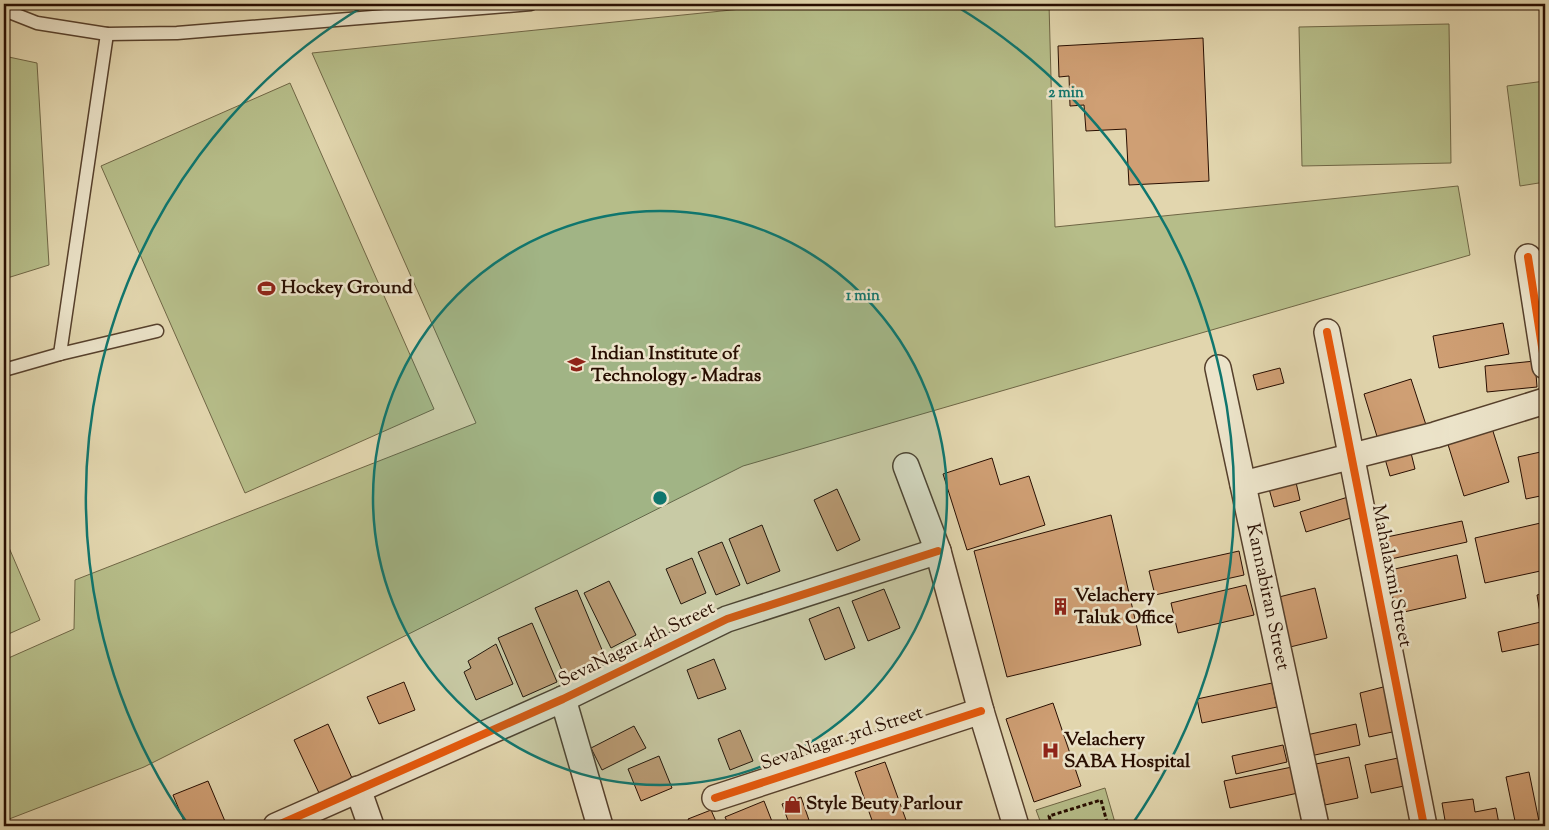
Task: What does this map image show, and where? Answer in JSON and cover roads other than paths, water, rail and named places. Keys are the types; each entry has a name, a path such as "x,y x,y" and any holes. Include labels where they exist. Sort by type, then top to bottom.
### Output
{"street":[{"path":"1528,257 1545,366"},
{"name":"Mahalaxmi Street","path":"1326,332 1424,826"},
{"name":"Kannabiran Street","path":"1218,368 1316,826"},
{"path":"1243,484 1350,455 1435,435 1545,400"},
{"path":"906,466 938,551 980,711 1016,826"},
{"name":"SevaNagar 4th Street","path":"276,826 563,699 727,619 938,551"},
{"path":"563,699 600,826"},
{"name":"SevaNagar 3rd Street","path":"714,798 980,711"},
{"path":"358,789 371,826"}],"lane":[{"path":"4,10 37,23 108,34 177,33 530,4"},
{"path":"60,354 108,34"},
{"path":"4,370 60,354 157,331"}],"place":[{"name":"Hockey Ground","path":"267,288"},
{"name":"Indian Institute of Technology - Madras","path":"577,365"},
{"name":"Velachery Taluk Office","path":"1060,607"},
{"name":"Velachery SABA Hospital","path":"1050,751"},
{"name":"Style Beuty Parlour","path":"792,804"}]}
